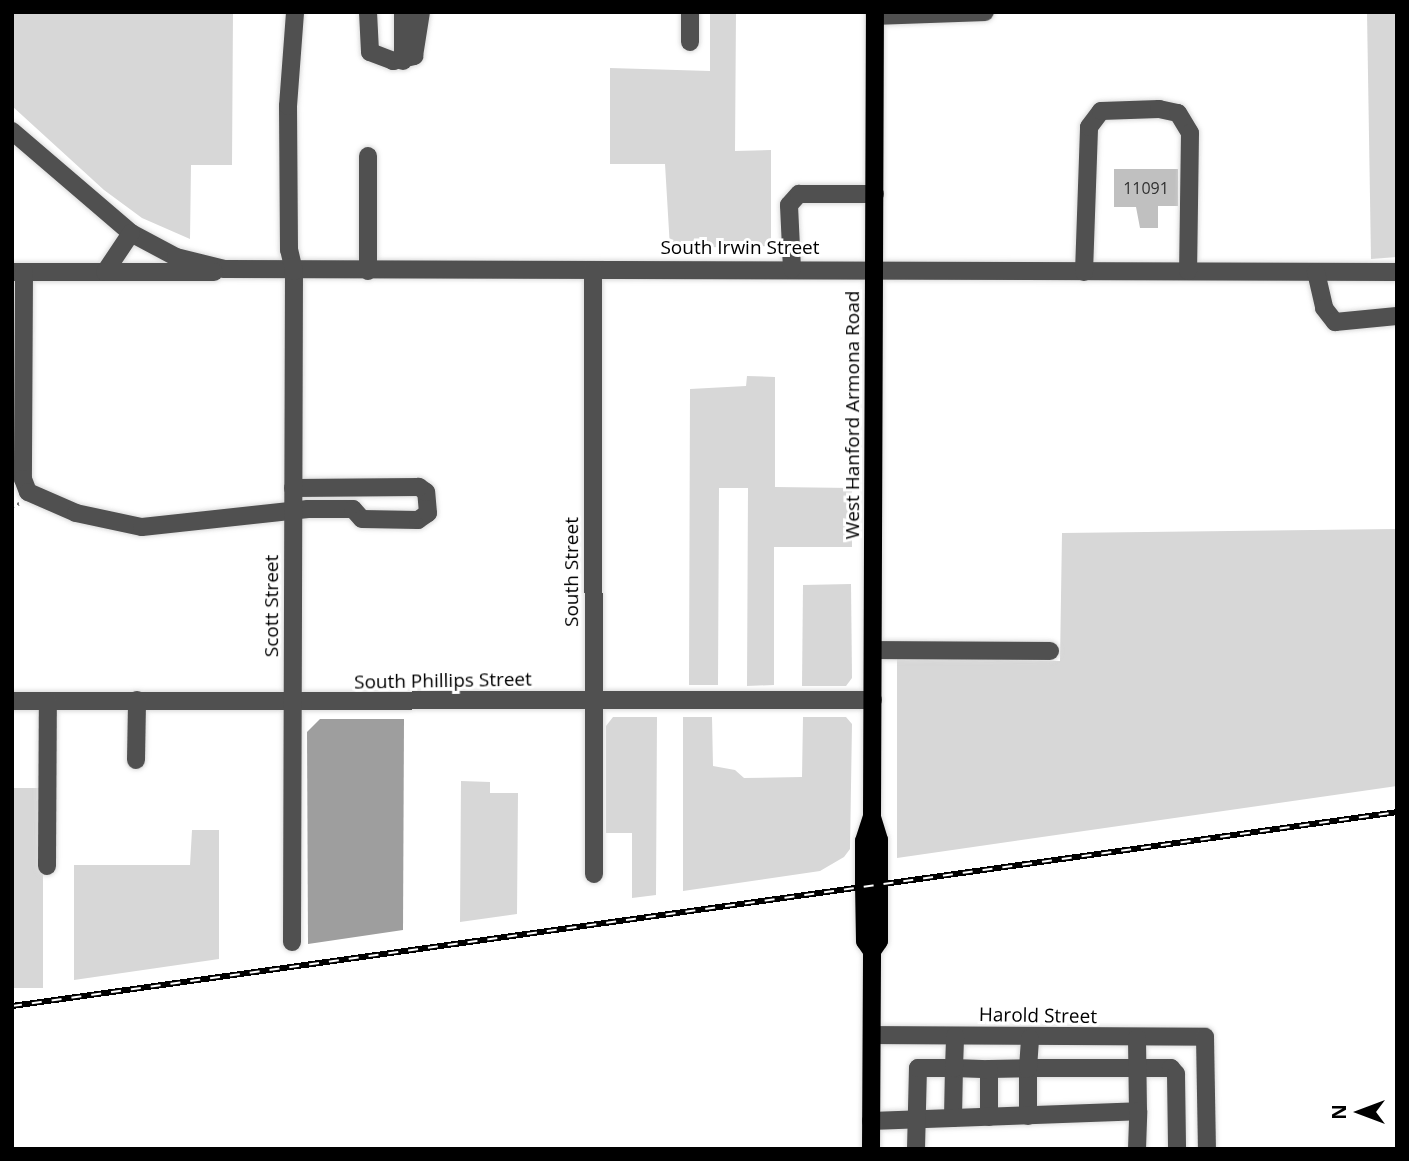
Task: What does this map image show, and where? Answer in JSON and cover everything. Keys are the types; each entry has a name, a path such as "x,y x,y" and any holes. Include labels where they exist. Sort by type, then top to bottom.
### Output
{"main road":[{"name":"West Hanford Armona Road","path":"871,1149 872,951 865,941 864,841 872,817 875,14"}],"street":[{"name":"Scott Street","path":"292,942 294,271 289,250 288,106 295,12"},
{"path":"368,12 370,52 382,61 402,61 418,48 421,12"},
{"path":"402,61 403,12"},
{"path":"690,12 690,42"},
{"path":"875,14 985,12"},
{"path":"1084,272 1089,127 1101,111 1159,109 1178,113 1190,133 1188,271"},
{"path":"12,131 131,233 176,257 235,270"},
{"path":"368,156 368,271"},
{"path":"792,270 789,205 799,194 875,194"},
{"path":"106,272 131,233"},
{"name":"South Irwin Street","path":"235,270 1397,272"},
{"path":"235,270 154,276 106,272 18,272 23,479 28,492 76,513 142,527 233,513 353,509 362,519 418,520 428,513 428,500 419,487 293,488"},
{"name":"South Street","path":"593,270 594,874"},
{"path":"1317,272 1324,308 1335,322 1397,316"},
{"path":"873,650 1050,651"},
{"path":"136,760 137,700"},
{"name":"South Phillips Street","path":"12,701 292,703 873,700"},
{"path":"47,866 48,701"},
{"name":"Harold Street","path":"872,1035 1205,1037 1207,1149"},
{"path":"953,1118 955,1036"},
{"path":"1028,1116 1030,1038"},
{"path":"1137,1038 1138,1149"},
{"path":"916,1149 918,1068 1138,1068 1175,1070 1177,1149"},
{"path":"989,1069 989,1117"},
{"path":"871,1121 1138,1111"}],"shaded area":[{"path":"12,12 233,12 232,165 191,165 190,239 142,218 104,190 12,106"},
{"path":"710,12 736,12 735,151 771,150 771,246 670,248 665,164 610,164 610,68 710,71"},
{"path":"1367,12 1397,12 1397,257 1371,259"},
{"path":"747,376 775,377 775,487 852,488 852,547 774,547 774,685 747,686 748,488 719,488 718,685 689,685 690,389 746,386"},
{"path":"1397,529 1397,786 897,858 897,658 1060,661 1062,533"},
{"path":"851,584 852,678 846,686 802,686 803,585"},
{"path":"613,717 657,717 656,895 632,898 632,833 606,833 606,726"},
{"path":"683,717 712,717 713,766 735,770 744,778 802,777 803,717 846,717 852,724 850,849 844,857 820,871 683,891"},
{"path":"320,719 404,719 403,930 308,944 307,732"},
{"path":"461,781 490,782 490,793 518,793 517,914 460,922"},
{"path":"12,788 43,788 43,988 12,988"},
{"path":"192,830 219,830 219,959 74,980 74,865 190,865"}],"building":[{"path":"1114,169 1178,169 1178,206 1158,206 1158,228 1140,228 1136,207 1114,207"}],"railway":[{"path":"12,1006 1397,812"}]}
